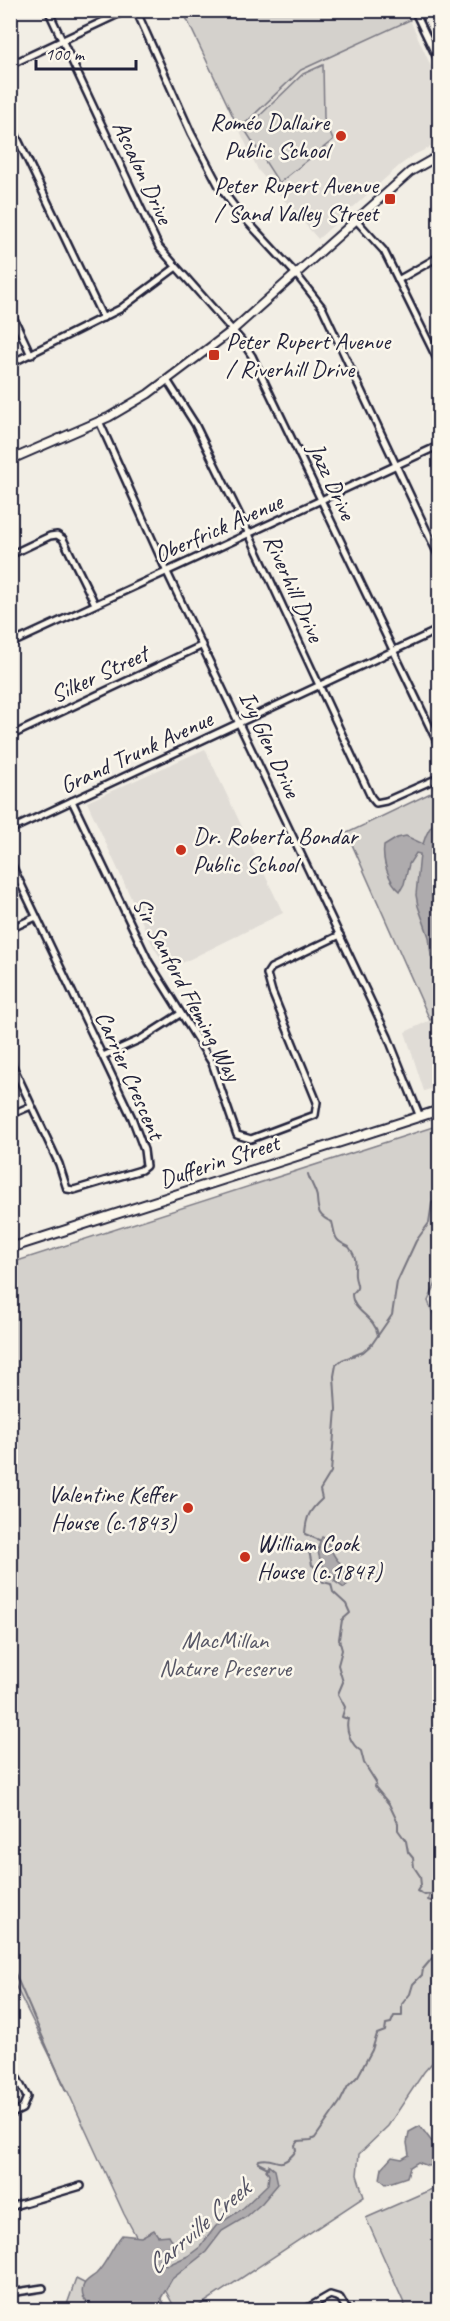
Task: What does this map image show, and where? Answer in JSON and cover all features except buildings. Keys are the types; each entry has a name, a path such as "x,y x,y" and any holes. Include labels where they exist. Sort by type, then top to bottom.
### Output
{"main road":[{"name":"Dufferin Street","path":"10,1248 440,1110"}],"street":[{"name":"Ascalon Drive","path":"48,10 159,247 175,268 233,330"},
{"path":"10,65 127,10"},
{"path":"136,10 191,134 219,186 237,210 296,274 322,307 440,559"},
{"path":"414,10 440,64"},
{"path":"10,123 103,318"},
{"path":"10,460 129,406 167,380 233,330 410,172 440,155"},
{"path":"356,220 384,251 437,351 440,365"},
{"path":"399,280 440,256"},
{"path":"10,364 120,309 175,268"},
{"path":"10,310 32,354"},
{"name":"Jazz Drive","path":"233,330 252,356 440,748"},
{"name":"Riverhill Drive","path":"167,380 195,424 249,534 371,797 376,803 386,801 440,777"},
{"name":"Ivy Glen Drive","path":"99,421 166,570 394,1050 420,1117"},
{"name":"Oberfrick Avenue","path":"10,644 440,445"},
{"path":"10,555 50,536 57,535 63,539 95,604"},
{"name":"Grand Trunk Avenue","path":"10,831 440,629"},
{"name":"Silker Street","path":"10,736 203,645"},
{"name":"Sir Sanford Fleming Way","path":"72,801 149,962 212,1063 237,1134 242,1138 251,1139 315,1115 317,1102 272,993 267,974 271,968 340,935"},
{"name":"Carrier Crescent","path":"10,861 102,1056 144,1150 147,1166 141,1170 74,1190 67,1189 59,1164 10,1060"},
{"path":"10,929 36,917"},
{"path":"102,1056 141,1039 180,1014"},
{"path":"10,1115 31,1106"},
{"path":"10,2065 27,2097 22,2109 10,2115"},
{"path":"10,2207 81,2186"},
{"path":"10,2293 43,2288"},
{"path":"304,2310 334,2295 340,2298 347,2310"}],"shaded area":[{"name":"Roméo Dallaire Public School","path":"410,20 439,84 439,143 414,155 399,166 318,239 258,170 239,129 301,70"},
{"name":"Dr. Roberta Bondar Public School","path":"205,749 283,913 168,970 153,946 87,802"},
{"path":"439,818 439,969 431,956 429,937 416,895 420,854 416,853 409,864 400,891 389,876 385,864 384,846 397,838 406,836 423,844 433,823"},
{"path":"439,1016 439,1086 424,1091 405,1032"},
{"path":"322,1537 327,1539 338,1561 351,1572 352,1579 344,1588 334,1581 337,1576 332,1579 322,1564 318,1548"},
{"path":"420,2126 439,2151 439,2165 428,2166 418,2162 410,2167 407,2177 386,2184 380,2179 382,2168 392,2157 402,2159 409,2155 407,2143 409,2132"},
{"path":"269,2165 275,2170 278,2184 262,2203 246,2217 222,2231 206,2252 172,2279 161,2298 168,2310 131,2312 101,2309 90,2304 83,2297 85,2283 100,2270 122,2235 141,2237 154,2230 158,2236 169,2235 174,2244 162,2253 164,2264 168,2265 188,2256 200,2247 216,2226 242,2209 268,2184 269,2175 266,2170"}],"green space":[{"path":"405,10 410,20 301,70 239,129 183,11"},
{"path":"323,65 324,118 333,140 279,183 245,130 303,74"},
{"path":"439,789 439,1016 430,1020 347,833"},
{"name":"MacMillan Nature Preserve","path":"439,1125 439,1277 428,1301 440,1331 439,2055 424,2072 388,2126 359,2154 357,2175 364,2197 193,2310 176,2310 124,2214 69,2094 11,1977 11,1263"},
{"path":"439,2186 439,2310 407,2310 366,2218"},
{"path":"76,2279 92,2287 89,2305 98,2310 65,2310"}],"waterway":[{"path":"308,1174 316,1193 320,1213 332,1222 336,1237 349,1247 354,1255 357,1286 352,1294 353,1300 359,1310 373,1323 378,1335"},
{"path":"319,1540 305,1534 305,1528 309,1515 322,1499 320,1490 331,1472 336,1409 334,1376 336,1365 342,1360 363,1352 372,1344 392,1315 397,1282 416,1241 429,1223 432,1203 440,1199"},
{"path":"319,1548 309,1551 312,1565 323,1582 331,1584 333,1592 346,1604 350,1613 342,1620 339,1639 342,1650 338,1665 343,1682 338,1694 345,1707 342,1717 348,1719 347,1728 350,1737 361,1751 364,1763 376,1782 375,1787 389,1804 398,1823 398,1830 406,1841 408,1852 420,1876 421,1885 417,1891 425,1895 430,1894 428,1900 434,1902 440,1922"},
{"name":"Carrville Creek","path":"268,2168 258,2163 259,2160 285,2161 296,2151 295,2145 298,2141 315,2138 340,2102 348,2086 358,2076 372,2050 377,2034 385,2031 386,2024 391,2023 394,2016 402,2016 402,2004 410,1994 413,1984 440,1949"},
{"path":"10,1962 66,2091"}],"place":[{"name":"Roméo Dallaire Public School","path":"341,136"},
{"name":"Peter Rupert Avenue / Sand Valley Street","path":"390,199"},
{"name":"Peter Rupert Avenue / Riverhill Drive","path":"214,355"},
{"name":"Dr. Roberta Bondar Public School","path":"181,850"},
{"name":"Valentine Keffer House (c.1843)","path":"188,1508"},
{"name":"William Cook House (c.1847)","path":"245,1557"}]}
